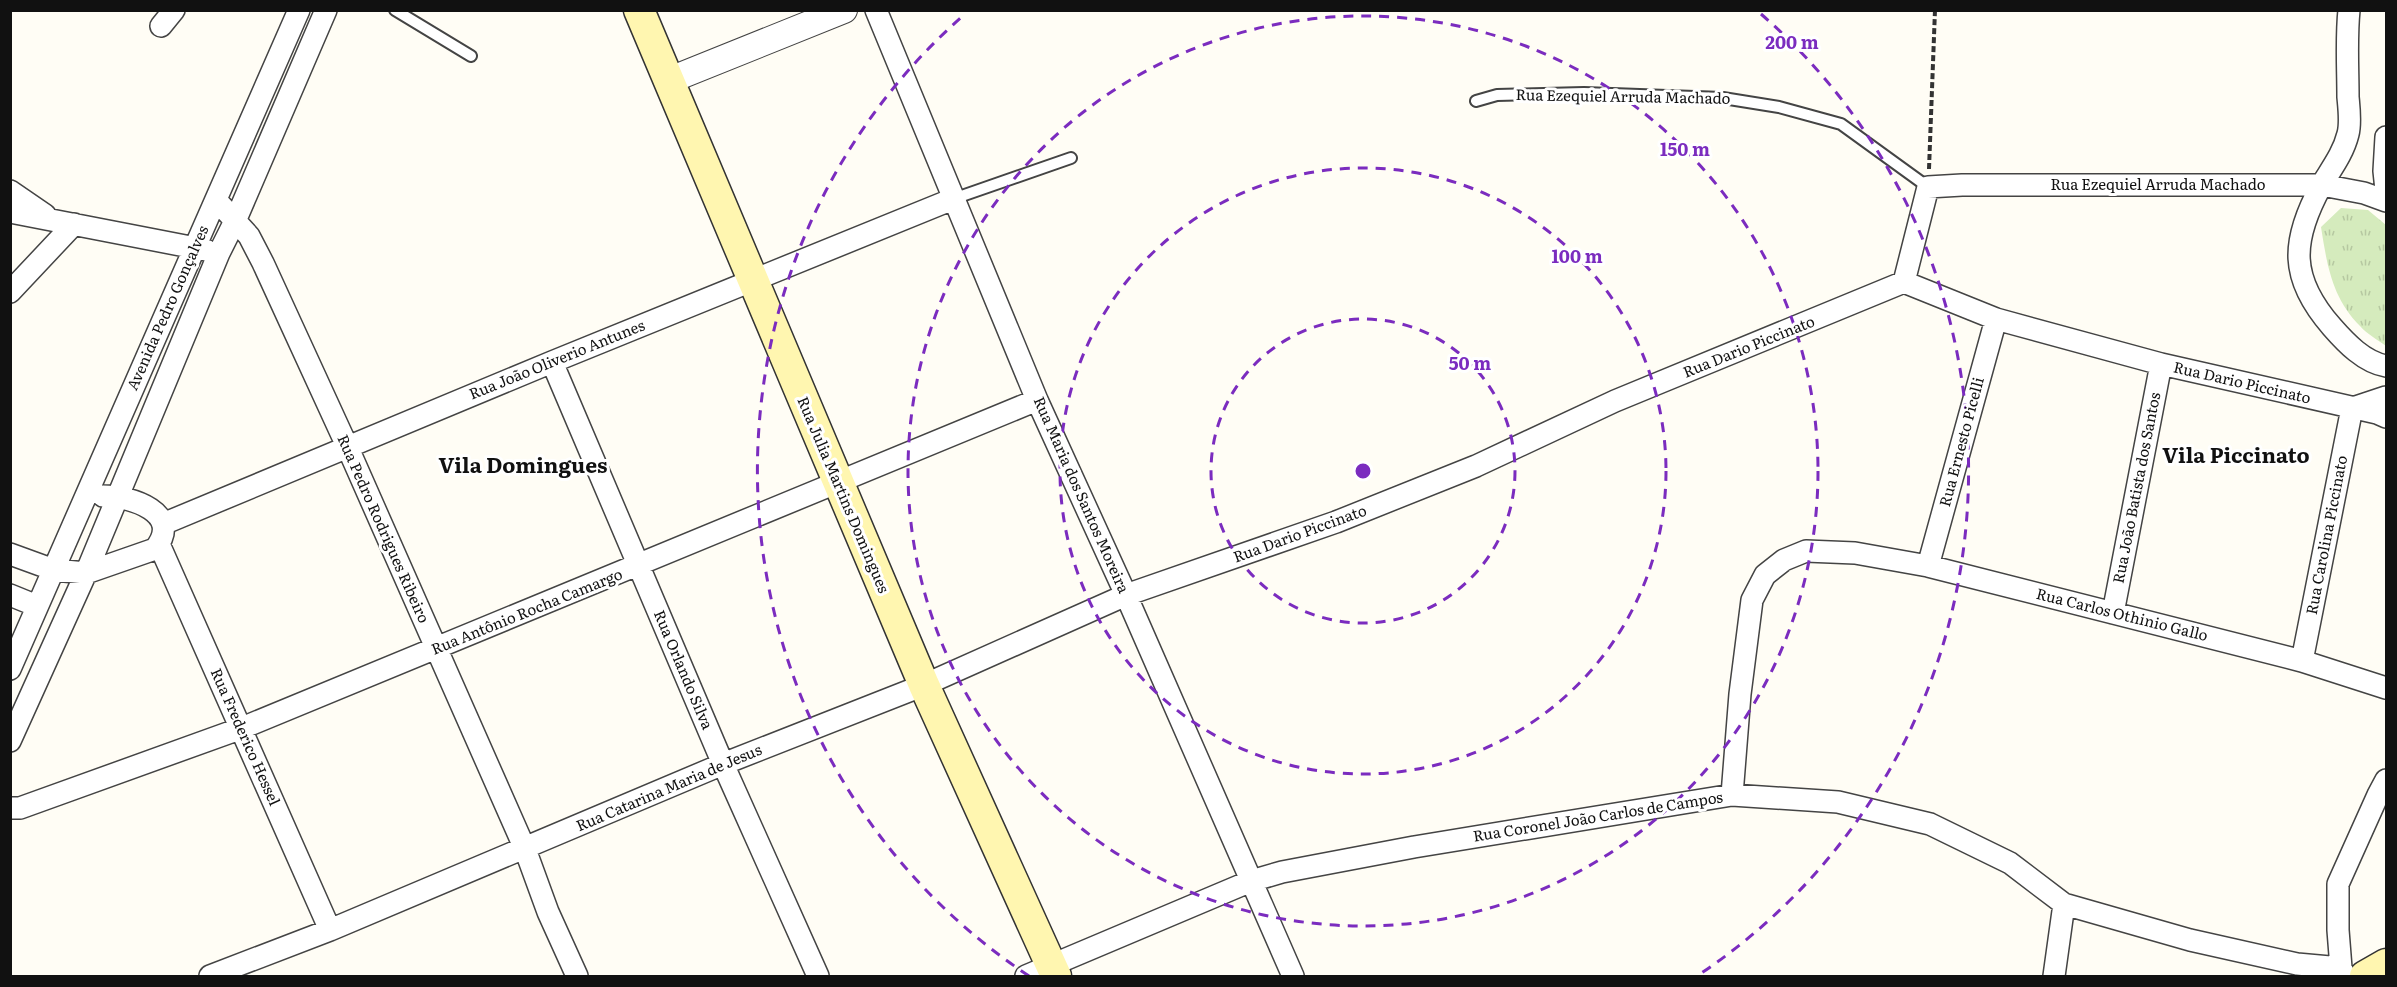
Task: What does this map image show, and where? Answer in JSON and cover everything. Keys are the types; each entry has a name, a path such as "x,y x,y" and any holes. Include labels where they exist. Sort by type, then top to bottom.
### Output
{"main road":[{"name":"Rua Julia Martins Domingues","path":"639,10 1045,973"},
{"path":"2350,974 2386,964"}],"street":[{"name":"Avenida Pedro Gonçalves","path":"10,669 299,10"},
{"name":"Avenida Pedro Gonçalves","path":"10,741 86,573 219,253 236,219 326,10"},
{"path":"670,80 844,10"},
{"name":"Rua Maria dos Santos Moreira","path":"876,10 1037,400 1126,595 1293,976"},
{"path":"2349,10 2349,132 2337,163 2322,185 2302,226 2298,255 2302,280 2318,312 2350,348 2386,366"},
{"path":"2386,137 2384,171 2386,190"},
{"name":"Rua Ezequiel Arruda Machado","path":"1928,187 1942,185 2322,185 2364,193 2386,201"},
{"path":"1904,282 1928,187"},
{"path":"10,191 51,219"},
{"name":"Rua João Oliverio Antunes","path":"86,573 152,551 161,534 347,446 953,199"},
{"name":"Rua Pedro Rodrigues Ribeiro","path":"217,201 236,219 249,236 263,263 347,446 525,849 548,912 577,976"},
{"path":"10,212 219,253"},
{"path":"10,292 74,224"},
{"name":"Rua Dario Piccinato","path":"1126,595 1368,509 1476,466 1615,401 1904,282 1996,319 2161,364 2386,417"},
{"name":"Rua Ernesto Picelli","path":"1928,566 1996,319"},
{"name":"Rua Orlando Silva","path":"552,362 723,764 818,976"},
{"name":"Rua João Batista dos Santos","path":"2113,613 2161,364"},
{"path":"2352,408 2386,397"},
{"name":"Rua Antônio Rocha Camargo","path":"10,808 20,808 242,728 1037,400"},
{"name":"Rua Carolina Piccinato","path":"2302,661 2352,408"},
{"path":"85,496 117,496 141,502 155,512 161,534"},
{"name":"Rua Frederico Hessel","path":"161,534 330,930"},
{"name":"Rua Carlos Othinio Gallo","path":"1732,795 1740,694 1752,600 1765,575 1784,560 1806,551 1855,553 1928,566 2302,661 2386,688"},
{"path":"10,554 54,570 86,573"},
{"path":"10,595 37,606"},
{"name":"Rua Catarina Maria de Jesus","path":"210,976 330,930 723,764 924,685 1126,595"},
{"path":"2350,974 2338,884 2386,780"},
{"name":"Rua Coronel João Carlos de Campos","path":"1045,973 1251,881 1282,872 1414,847 1732,795 1838,802 1930,824 2010,863 2064,904 2190,940 2350,974"},
{"path":"2054,976 2064,904"}],"lane":[{"path":"395,10 471,56"},
{"name":"Rua Ezequiel Arruda Machado","path":"1476,101 1497,95 1584,93 1723,98 1779,107 1841,124 1928,187"},
{"path":"953,199 1071,158"}],"path":[{"path":"1928,187 1935,10"}],"green space":[{"path":"2341,208 2368,210 2386,225 2386,346 2366,332 2351,315 2332,280 2321,227"}],"district":[{"name":"Vila Piccinato","path":"2236,456"},
{"name":"Vila Domingues","path":"523,466"}]}
